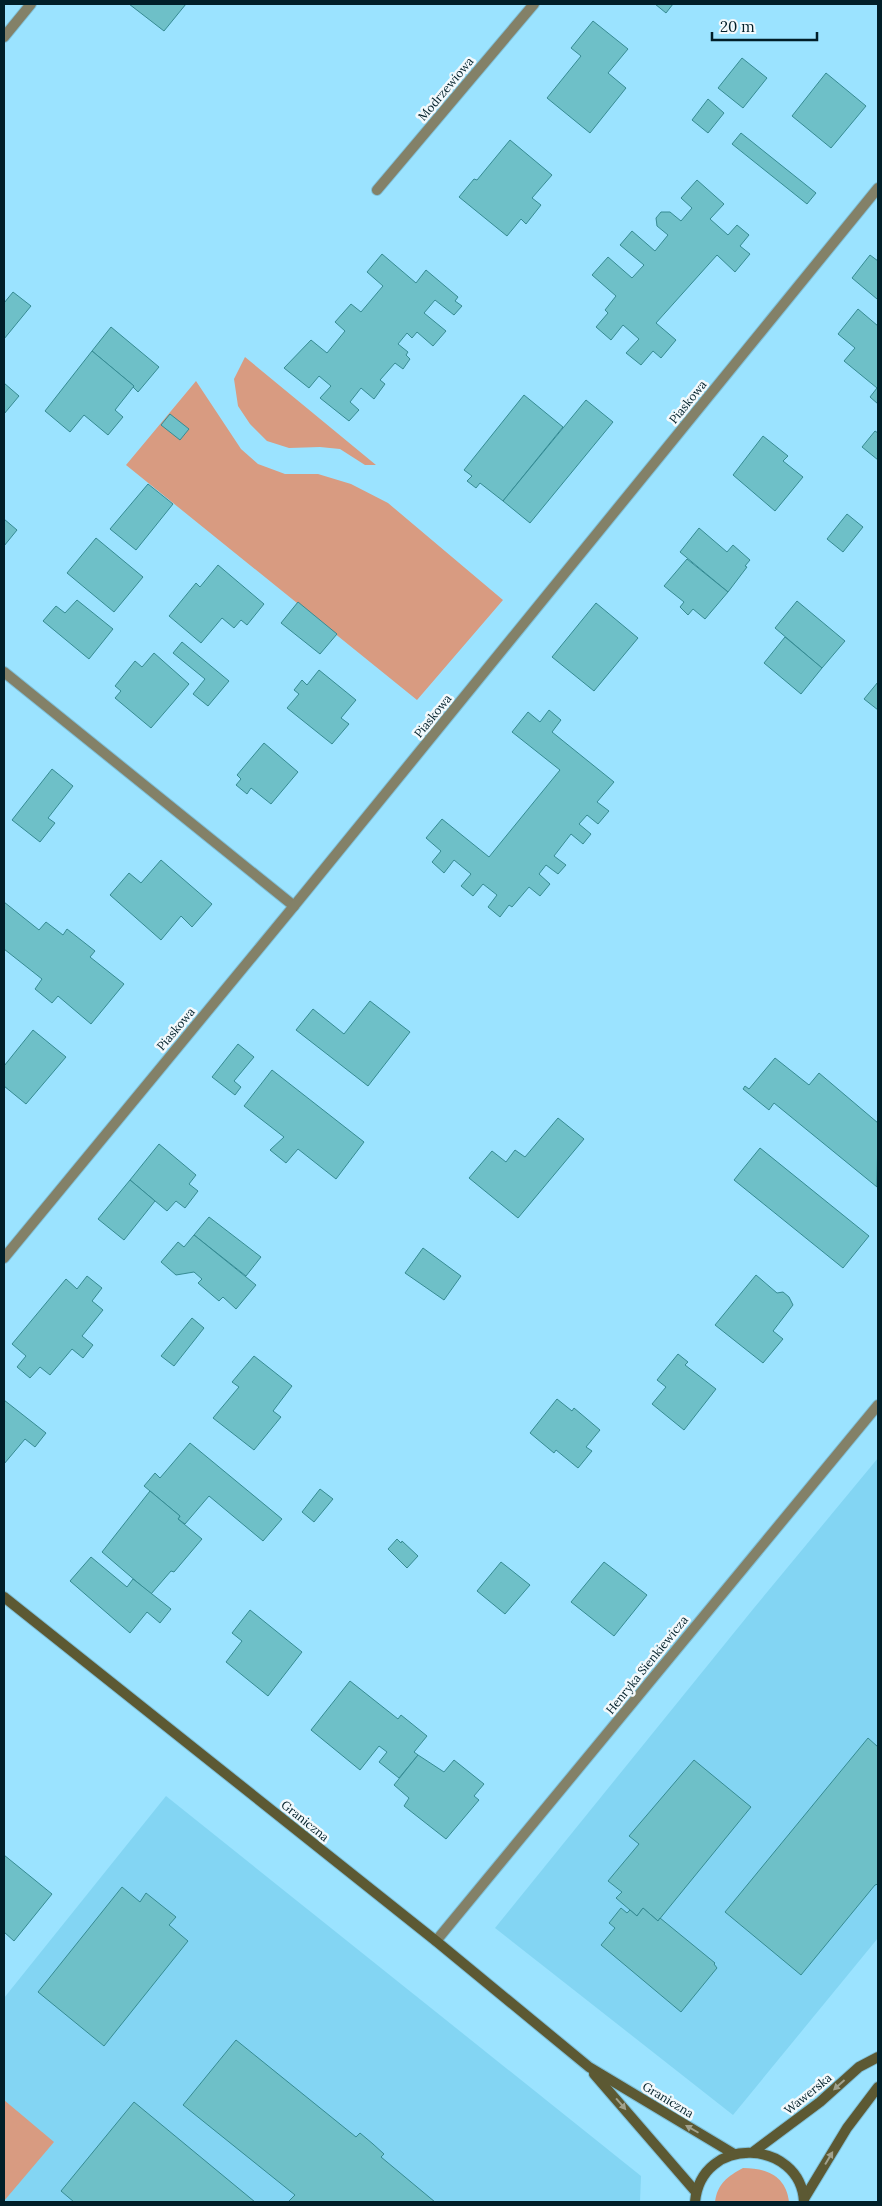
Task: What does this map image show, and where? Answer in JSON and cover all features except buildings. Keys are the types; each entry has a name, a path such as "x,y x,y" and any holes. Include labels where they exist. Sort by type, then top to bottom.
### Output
{"street":[{"path":"4,37 31,4"},
{"name":"Modrzewiowa","path":"377,190 534,4"},
{"name":"Piaskowa","path":"4,1258 294,906 878,188"},
{"path":"4,672 294,906"},
{"name":"Henryka Sienkiewicza","path":"436,1941 878,1405"},
{"name":"Graniczna","path":"4,1597 436,1941 589,2068 734,2154"},
{"name":"Wawerska","path":"753,2152 820,2102 859,2067 878,2057"},
{"name":"Graniczna","path":"589,2068 695,2197"},
{"path":"804,2201 847,2128 878,2087"},
{"path":"695,2197 704,2175 717,2162 734,2154 753,2152 772,2156 787,2168 798,2182 804,2201"}],"shaded area":[{"path":"245,357 376,465 365,465 340,449 320,447 289,448 267,441 250,424 238,406 234,379"},
{"path":"196,381 241,449 258,464 285,474 318,474 351,484 388,503 503,600 417,700 126,465"},
{"path":"878,1458 878,1938 733,2115 495,1928"},
{"path":"166,1796 641,2176 640,2202 4,2202 4,1998"},
{"path":"4,2100 54,2142 4,2201"},
{"path":"743,2168 752,2168 774,2175 784,2186 789,2202 715,2202 718,2190 724,2181"}]}
